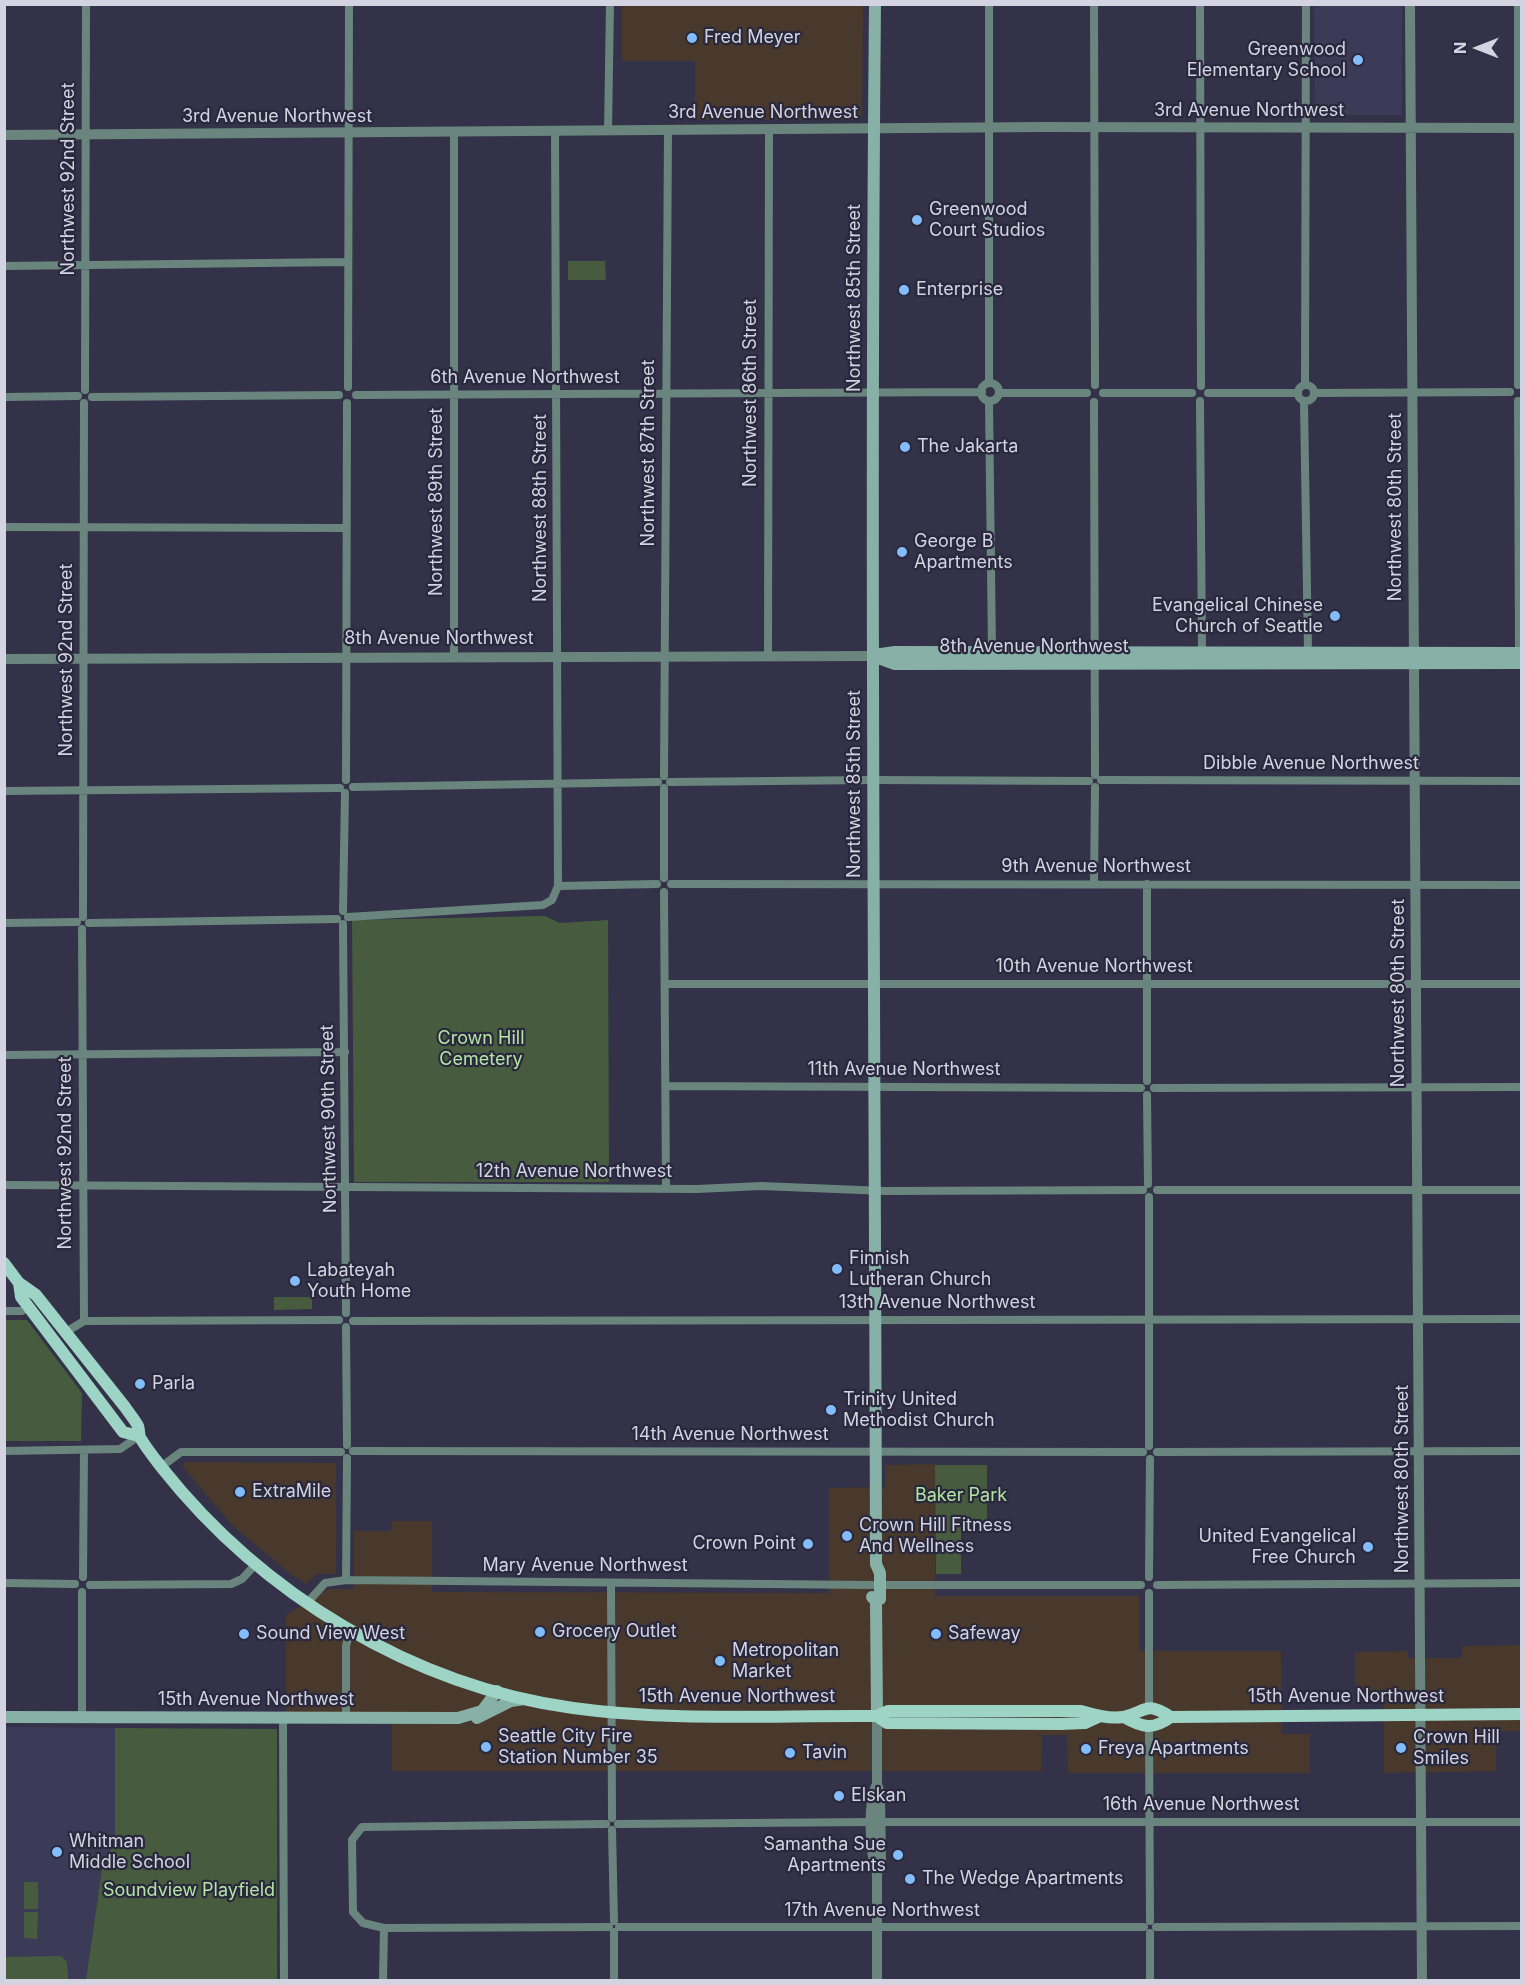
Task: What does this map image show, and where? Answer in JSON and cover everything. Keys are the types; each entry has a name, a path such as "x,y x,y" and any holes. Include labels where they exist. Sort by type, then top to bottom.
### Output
{"main road":[{"name":"Northwest 85th Street","path":"875,4 872,392 876,1563 872,1573 880,1599 876,1601 877,1716"},
{"name":"8th Avenue Northwest","path":"873,656 895,652 992,652 1095,658 1521,656"},
{"name":"8th Avenue Northwest","path":"873,656 895,664 1095,658 1202,652 1308,652 1412,658"},
{"path":"4,1263 19,1283 33,1290 66,1332 138,1426 139,1436 123,1432 28,1308 21,1297 19,1283"},
{"name":"15th Avenue Northwest","path":"139,1436 161,1467 201,1513 256,1564 307,1603 350,1630 430,1669 526,1699 612,1712 672,1715 877,1716 888,1711 1082,1711 1098,1716 1124,1716 1140,1709 1158,1708 1171,1716 1521,1714"},
{"name":"15th Avenue Northwest","path":"4,1717 458,1718 482,1711 497,1691"},
{"path":"458,1718 482,1717 511,1701 526,1699"},
{"path":"1036,1723 1038,1719 1058,1717 1063,1711"},
{"name":"15th Avenue Northwest","path":"877,1716 887,1723 1085,1723 1098,1716"},
{"name":"15th Avenue Northwest","path":"1124,1716 1139,1725 1159,1725 1171,1716"}],"street":[{"name":"Northwest 92nd Street","path":"84,1321 82,396 86,4"},
{"path":"348,387 349,4"},
{"path":"608,131 610,4"},
{"path":"989,4 989,383"},
{"path":"1094,4 1095,385"},
{"path":"1200,4 1201,386 1208,393 1298,393"},
{"path":"1305,385 1306,4"},
{"name":"Northwest 80th Street","path":"1410,4 1412,658 1419,1318 1422,1980"},
{"path":"1518,4 1520,385 1513,386 1510,392 1512,399 1520,401 1521,656"},
{"name":"3rd Avenue Northwest","path":"4,135 1094,127 1520,128"},
{"name":"Northwest 88th Street","path":"555,130 558,886"},
{"name":"Northwest 87th Street","path":"668,130 664,656 664,782 668,881"},
{"name":"Northwest 86th Street","path":"768,656 769,130"},
{"name":"Northwest 89th Street","path":"454,131 454,657"},
{"path":"4,266 347,262"},
{"path":"989,383 996,385 999,393 995,400 989,401 985,399 982,392 983,387 989,383"},
{"path":"1095,385 1101,388 1103,393 1101,399 1094,402 1089,399 1087,393 1089,387 1095,385"},
{"path":"1298,393 1299,388 1305,385 1312,387 1314,393 1312,399 1304,402"},
{"path":"1201,386 1194,388 1192,393 1194,399 1200,401 1206,399 1208,393"},
{"path":"339,395 343,389 348,387"},
{"path":"339,395 347,404 353,401 356,395 353,389 348,387"},
{"name":"6th Avenue Northwest","path":"356,395 982,392"},
{"path":"1314,393 1510,392"},
{"path":"999,393 1087,393"},
{"path":"1103,393 1192,393"},
{"path":"1298,393 1304,402 1308,652"},
{"path":"4,397 82,396 89,402 92,397 339,395"},
{"path":"989,401 992,652"},
{"path":"1200,401 1202,652"},
{"path":"1094,402 1094,883"},
{"name":"Northwest 90th Street","path":"346,1313 343,918 346,787 347,404"},
{"path":"4,527 346,528"},
{"name":"8th Avenue Northwest","path":"4,659 873,656"},
{"name":"Dibble Avenue Northwest","path":"4,791 873,780 1521,781"},
{"path":"4,923 343,918 543,905 552,900 558,886 657,884 668,881"},
{"path":"666,1188 664,892 668,881"},
{"name":"9th Avenue Northwest","path":"668,881 1521,885"},
{"path":"657,884 659,890 664,892"},
{"path":"1147,884 1149,1577"},
{"name":"10th Avenue Northwest","path":"666,984 1521,984"},
{"path":"4,1055 345,1052"},
{"name":"11th Avenue Northwest","path":"667,1086 1521,1087"},
{"name":"12th Avenue Northwest","path":"4,1185 346,1189 697,1189 716,1186 736,1189 761,1185 777,1188 875,1190 1147,1190"},
{"path":"1147,1190 1155,1195 1157,1190 1521,1190"},
{"path":"4,1311 22,1311 28,1308"},
{"path":"66,1332 84,1321 339,1320 346,1313 351,1316 346,1580"},
{"name":"13th Avenue Northwest","path":"350,1324 1521,1319"},
{"path":"339,1320 341,1325 350,1324"},
{"path":"4,1451 120,1449 139,1436"},
{"path":"83,1577 84,1450"},
{"path":"1147,1452 1155,1457 1157,1452 1521,1451"},
{"name":"14th Avenue Northwest","path":"161,1467 181,1452 1147,1452"},
{"path":"90,1585 231,1584 242,1579 256,1564"},
{"path":"83,1577 88,1579 90,1585 88,1590 82,1592 77,1590 75,1584 78,1578 83,1577"},
{"path":"1149,1577 1154,1579 1157,1585 1155,1591 1149,1593 1143,1591 1141,1585 1144,1579 1149,1577"},
{"name":"Mary Avenue Northwest","path":"307,1603 325,1583 346,1580 1141,1585"},
{"path":"4,1583 75,1584"},
{"path":"611,1583 614,1980"},
{"path":"1157,1585 1521,1583"},
{"path":"82,1592 82,1717"},
{"path":"1149,1593 1149,1709"},
{"path":"346,1718 346,1646 350,1630"},
{"name":"Northwest 85th Street","path":"877,1716 877,1784 880,1793 876,1822 881,1861 877,1874 877,1980"},
{"path":"283,1718 284,1980"},
{"path":"1149,1725 1150,1980"},
{"name":"16th Avenue Northwest","path":"363,1923 357,1920 352,1908 352,1840 358,1830 366,1826 1150,1821 1521,1822"},
{"name":"17th Avenue Northwest","path":"363,1923 384,1928 1521,1926"},
{"path":"383,1980 384,1928"}],"shaded area":[{"path":"622,5 863,5 862,115 856,120 695,120 695,61 622,61"},
{"name":"Greenwood Elementary School","path":"1314,5 1402,5 1402,115 1315,115"},
{"path":"185,1462 336,1463 336,1574 317,1574 306,1584 288,1572 232,1525 182,1466"},
{"path":"935,1464 935,1596 1139,1596 1139,1651 1281,1651 1282,1734 1310,1734 1310,1773 1068,1773 1067,1735 1042,1735 1041,1771 392,1771 392,1718 286,1718 286,1615 328,1589 354,1589 354,1531 391,1531 392,1521 432,1521 432,1592 829,1593 829,1488 885,1487 885,1465"},
{"path":"1521,1645 1521,1731 1496,1731 1496,1771 1384,1773 1384,1702 1355,1702 1355,1652 1408,1651 1408,1658 1461,1658 1462,1646"},
{"name":"Whitman Middle School","path":"5,1727 115,1728 115,1842 103,1862 86,1980 5,1980"}],"green space":[{"path":"568,261 605,261 606,280 568,280"},
{"name":"Crown Hill Cemetery","path":"545,916 560,923 608,920 609,1182 354,1182 352,920"},
{"path":"274,1297 312,1297 312,1309 274,1310"},
{"path":"5,1320 27,1320 82,1393 81,1441 5,1441"},
{"name":"Baker Park","path":"935,1465 987,1465 987,1526 961,1526 961,1574 936,1574"},
{"name":"Soundview Playfield","path":"115,1728 277,1729 277,1980 86,1980 103,1862 115,1842"},
{"path":"24,1882 38,1882 38,1909 24,1909"},
{"path":"24,1912 38,1912 37,1939 24,1938"},
{"path":"61,1956 67,1962 68,1980 5,1980 5,1957"}],"place":[{"name":"Fred Meyer","path":"692,38"},
{"name":"Greenwood Elementary School","path":"1358,60"},
{"name":"Greenwood Court Studios","path":"917,220"},
{"name":"Enterprise","path":"904,290"},
{"name":"The Jakarta","path":"905,447"},
{"name":"George B Apartments","path":"902,552"},
{"name":"Evangelical Chinese Church of Seattle","path":"1335,616"},
{"name":"Finnish Lutheran Church","path":"837,1269"},
{"name":"Labateyah Youth Home","path":"295,1281"},
{"name":"Parla","path":"140,1384"},
{"name":"Trinity United Methodist Church","path":"831,1410"},
{"name":"ExtraMile","path":"240,1492"},
{"name":"Crown Hill Fitness And Wellness","path":"847,1536"},
{"name":"Crown Point","path":"808,1544"},
{"name":"United Evangelical Free Church","path":"1368,1547"},
{"name":"Grocery Outlet","path":"540,1632"},
{"name":"Sound View West","path":"244,1634"},
{"name":"Safeway","path":"936,1634"},
{"name":"Metropolitan Market","path":"720,1661"},
{"name":"Seattle City Fire Station Number 35","path":"486,1747"},
{"name":"Crown Hill Smiles","path":"1401,1748"},
{"name":"Freya Apartments","path":"1086,1749"},
{"name":"Tavin","path":"790,1753"},
{"name":"Elskan","path":"839,1796"},
{"name":"Whitman Middle School","path":"57,1852"},
{"name":"Samantha Sue Apartments","path":"898,1855"},
{"name":"The Wedge Apartments","path":"910,1879"}]}
